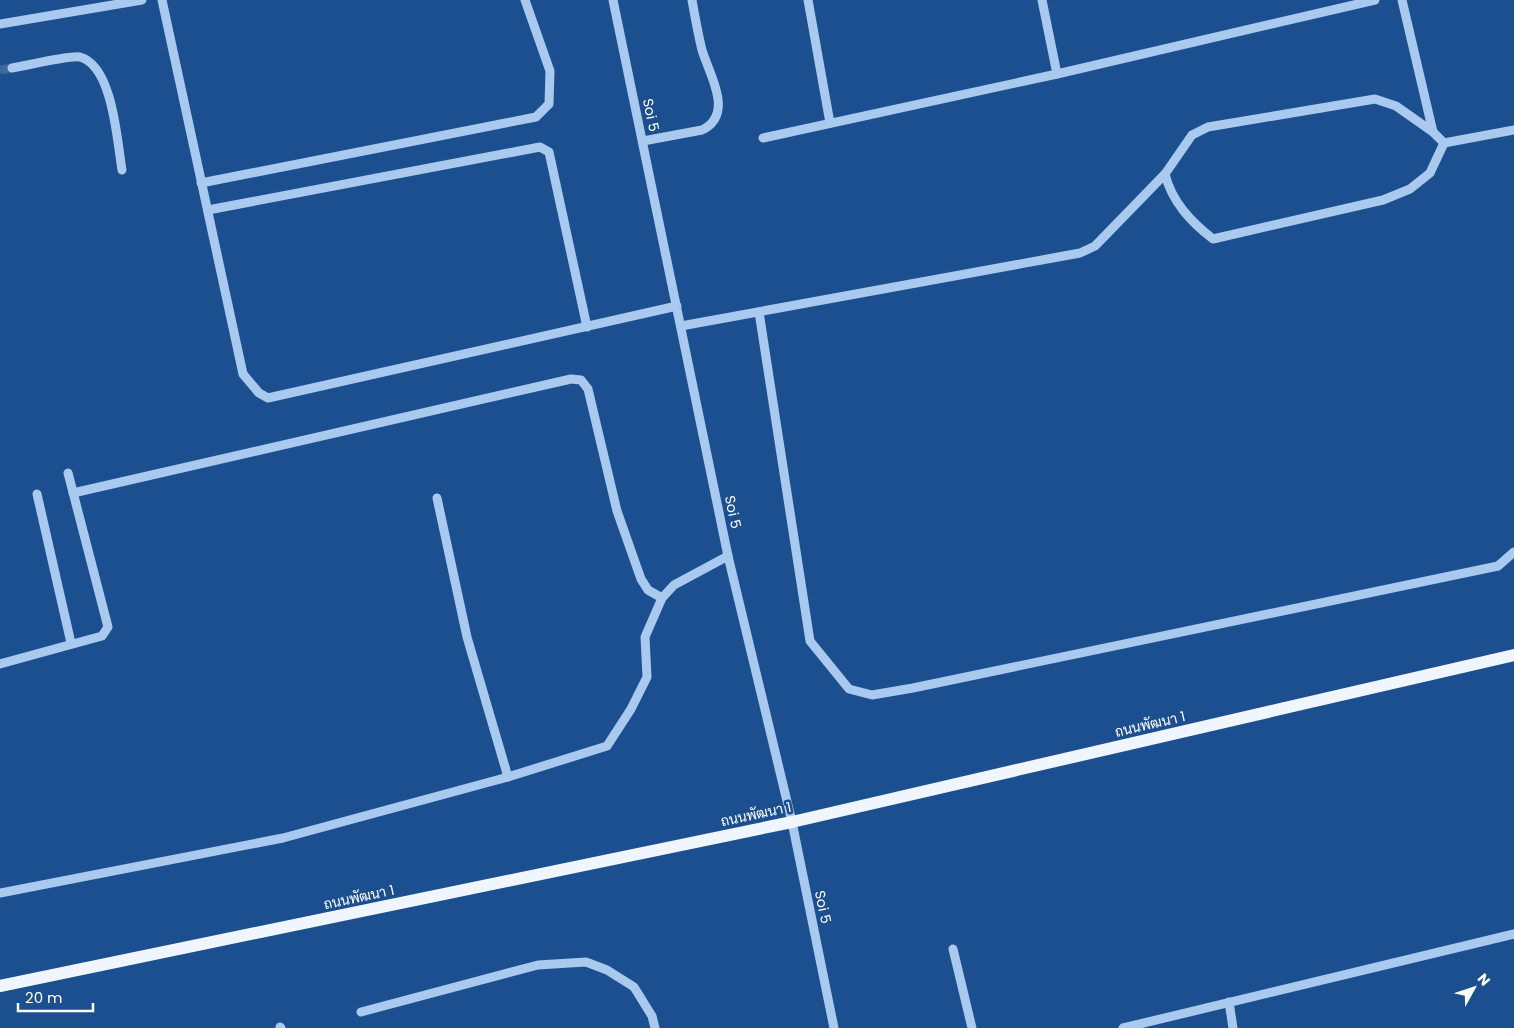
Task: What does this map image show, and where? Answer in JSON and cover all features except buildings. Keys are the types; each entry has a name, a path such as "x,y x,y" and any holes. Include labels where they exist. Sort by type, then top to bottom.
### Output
{"main road":[{"name":"ถนนพัฒนา 1","path":"0,986 792,822 1514,655"}],"street":[{"path":"0,24 142,0"},
{"path":"162,0 243,374 259,392 268,398 677,306"},
{"path":"201,183 536,117 548,104 550,71 525,0"},
{"name":"Soi 5","path":"614,0 728,556 792,822 834,1028"},
{"path":"643,141 702,130 710,126 717,115 719,99 702,50 692,0"},
{"path":"808,0 830,123"},
{"path":"1042,0 1057,74"},
{"path":"763,138 1057,74 1376,0"},
{"path":"1402,0 1433,132"},
{"path":"12,68 79,57 95,66 107,87 122,170"},
{"path":"681,326 1080,253 1095,246 1165,174 1192,135 1208,127 1375,99 1396,106 1433,132 1444,143"},
{"path":"1444,143 1514,130"},
{"path":"1165,174 1169,188 1191,222 1213,240 1383,200 1410,189 1430,173 1444,143"},
{"path":"208,210 540,146 549,152 587,327"},
{"path":"759,312 810,641 850,689 872,695 913,688 1498,566 1514,552"},
{"path":"73,492 571,379 580,380 588,389 617,511 640,579 648,590 662,598"},
{"path":"0,664 102,636 108,627 68,473"},
{"path":"37,494 71,643"},
{"path":"437,498 467,637 508,777"},
{"path":"0,893 283,838 508,777 607,746 631,709 647,677 645,637 662,598 674,585 728,556"},
{"path":"1123,1028 1514,934"},
{"path":"953,949 972,1028"},
{"path":"361,1012 538,965 586,962 607,970 634,987 652,1016 655,1028"},
{"path":"1229,1002 1233,1028"}],"tunnel":[{"path":"0,70 12,68"}]}
